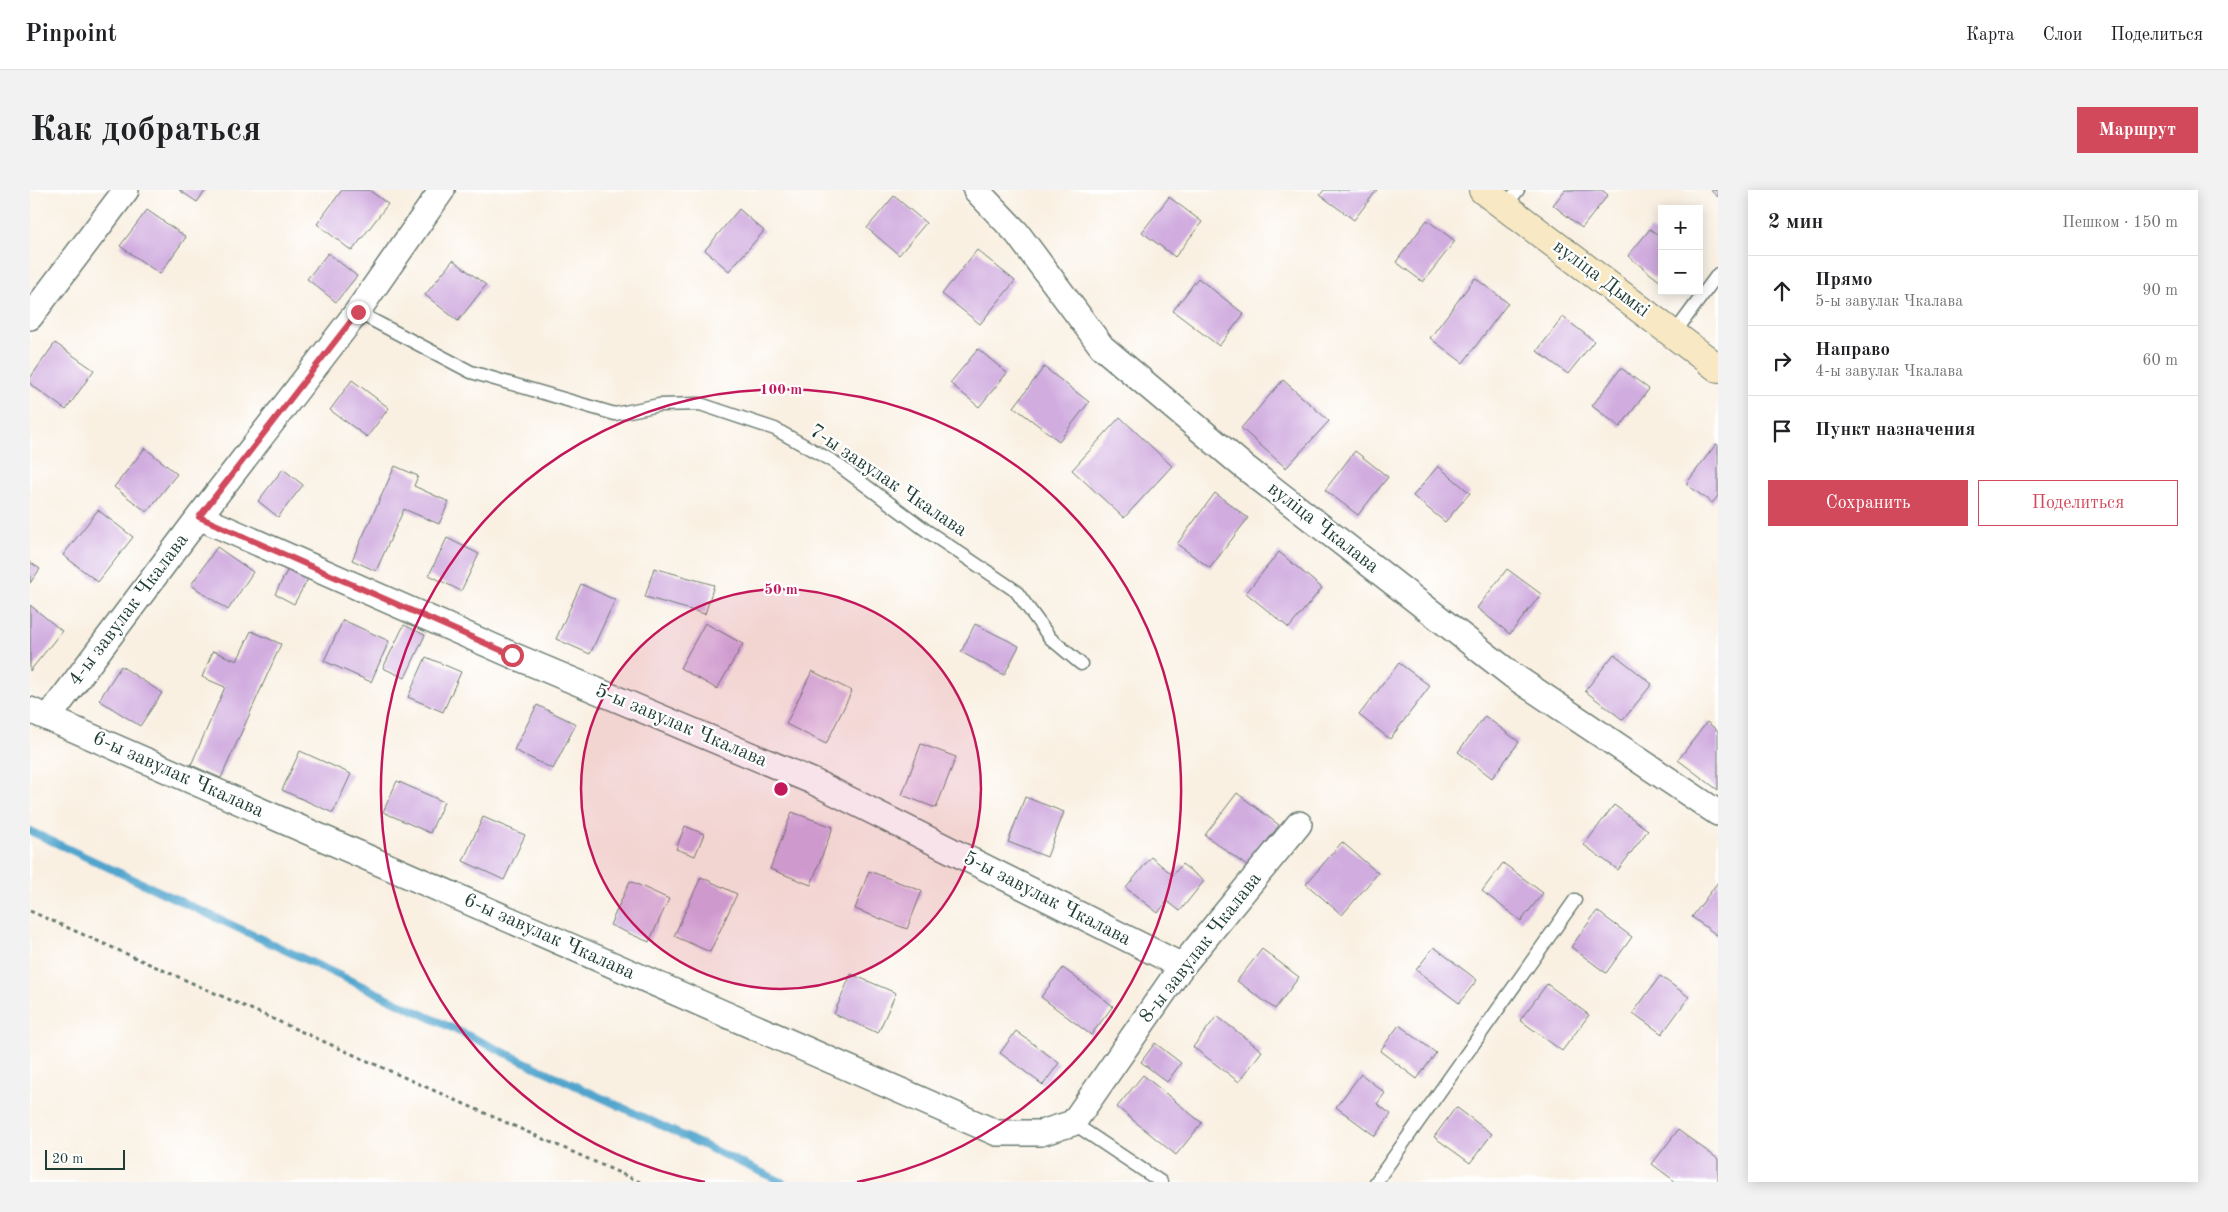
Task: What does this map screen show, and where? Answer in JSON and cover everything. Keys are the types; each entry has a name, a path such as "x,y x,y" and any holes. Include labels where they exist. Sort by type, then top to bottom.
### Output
{"street":[{"path":"30,317 126,190"},
{"name":"4-ы завулак Чкалава","path":"39,714 199,517 358,312 442,190"},
{"name":"вуліца Чкалава","path":"976,190 1017,233 1102,347 1242,465 1512,675 1718,813"},
{"name":"вуліца Дымкі","path":"1483,190 1512,198 1673,334 1718,368"},
{"name":"5-ы завулак Чкалава","path":"199,517 512,655 812,781 1182,966"},
{"name":"6-ы завулак Чкалава","path":"39,714 997,1133 1041,1134 1072,1123"},
{"name":"8-ы завулак Чкалава","path":"1072,1123 1182,966 1300,824"}],"lane":[{"path":"1673,334 1718,274"},
{"name":"7-ы завулак Чкалава","path":"358,312 471,372 615,414 659,405 700,404 775,429 834,462 927,531 1016,591 1050,638 1081,664"},
{"path":"1376,1182 1575,900"},
{"path":"1072,1123 1161,1182"}],"path":[{"path":"30,911 640,1182"}],"building":[{"path":"179,190 206,190 197,202"},
{"path":"342,190 369,190 388,204 352,251 317,224"},
{"path":"1324,190 1377,190 1354,220 1320,195"},
{"path":"1565,190 1602,190 1608,195 1582,228 1553,205"},
{"path":"1710,190 1718,190 1718,197"},
{"path":"894,196 926,223 899,255 867,228"},
{"path":"1169,197 1202,222 1175,257 1142,232"},
{"path":"739,209 764,231 729,271 705,250"},
{"path":"147,210 186,237 160,274 120,246"},
{"path":"1427,220 1455,241 1423,282 1396,262"},
{"path":"1650,229 1658,235 1658,280 1628,256"},
{"path":"977,250 1015,281 980,324 942,294"},
{"path":"328,253 357,276 336,302 307,279"},
{"path":"453,260 486,285 458,321 425,295"},
{"path":"1198,278 1244,314 1219,346 1173,311"},
{"path":"1475,278 1508,303 1463,363 1430,338"},
{"path":"1563,317 1594,341 1568,374 1537,351"},
{"path":"55,343 94,370 66,410 30,384 30,378"},
{"path":"978,349 1007,373 979,407 950,383"},
{"path":"1044,367 1089,402 1059,441 1014,407"},
{"path":"1621,368 1649,389 1620,427 1592,406"},
{"path":"352,380 389,408 367,437 330,410"},
{"path":"1283,380 1329,421 1286,468 1241,428"},
{"path":"1120,417 1172,466 1124,518 1072,470"},
{"path":"1716,444 1718,445 1718,496 1712,503 1686,484"},
{"path":"145,448 177,474 147,512 114,487"},
{"path":"1355,451 1388,477 1358,515 1325,490"},
{"path":"395,466 418,476 414,486 449,502 439,524 404,509 376,571 352,560"},
{"path":"1438,466 1470,493 1445,522 1413,496"},
{"path":"283,469 303,485 278,517 258,501"},
{"path":"1215,493 1248,518 1210,568 1177,544"},
{"path":"98,510 133,537 98,582 63,555"},
{"path":"447,538 479,554 461,591 429,575"},
{"path":"217,547 253,572 228,610 191,585"},
{"path":"1279,552 1322,588 1289,628 1246,593"},
{"path":"30,562 40,569 30,583"},
{"path":"289,567 309,577 294,604 275,594"},
{"path":"654,568 714,585 705,614 645,597"},
{"path":"1507,569 1541,594 1510,634 1477,608"},
{"path":"581,584 615,600 590,654 556,639"},
{"path":"30,605 62,631 30,671"},
{"path":"343,620 389,641 371,682 324,661"},
{"path":"705,623 743,644 717,689 680,668"},
{"path":"975,624 1019,646 1004,675 961,652"},
{"path":"404,625 425,635 405,678 383,668"},
{"path":"251,631 281,644 221,778 191,765 225,687 202,677 213,651 237,661"},
{"path":"1614,654 1652,684 1623,720 1585,691"},
{"path":"426,657 461,672 443,712 408,697"},
{"path":"1399,663 1430,686 1390,739 1359,715"},
{"path":"121,666 162,693 140,726 99,700"},
{"path":"812,671 852,691 826,744 786,724"},
{"path":"537,705 576,724 553,769 514,750"},
{"path":"1485,716 1519,742 1492,778 1458,752"},
{"path":"1707,722 1718,731 1718,790 1678,760"},
{"path":"921,744 956,757 936,808 902,795"},
{"path":"300,751 351,774 333,813 282,790"},
{"path":"397,781 444,802 430,833 383,812"},
{"path":"1237,793 1279,825 1248,867 1205,835"},
{"path":"1025,797 1064,812 1047,857 1008,842"},
{"path":"1614,805 1648,830 1618,870 1584,845"},
{"path":"792,812 833,827 811,885 770,869"},
{"path":"483,817 525,835 504,880 463,861"},
{"path":"685,826 704,834 695,856 676,849"},
{"path":"1342,842 1378,873 1342,915 1306,884"},
{"path":"1151,857 1173,875 1182,864 1204,881 1180,911 1167,901 1158,913 1126,888"},
{"path":"1503,863 1543,893 1521,921 1482,891"},
{"path":"869,871 922,891 907,929 855,909"},
{"path":"701,877 737,894 710,952 674,936"},
{"path":"630,881 669,899 649,942 610,925"},
{"path":"1718,882 1718,936 1692,917"},
{"path":"1597,911 1632,937 1606,973 1571,947"},
{"path":"1434,947 1477,980 1459,1003 1416,970"},
{"path":"1262,949 1299,977 1275,1009 1237,981"},
{"path":"1063,968 1113,1006 1091,1035 1041,997"},
{"path":"851,974 896,993 878,1033 834,1014"},
{"path":"1660,976 1689,997 1662,1034 1633,1013"},
{"path":"1547,984 1589,1015 1562,1051 1520,1020"},
{"path":"1217,1016 1262,1051 1239,1082 1193,1047"},
{"path":"1399,1025 1436,1053 1417,1079 1380,1051"},
{"path":"1016,1031 1059,1063 1043,1085 1000,1053"},
{"path":"1155,1043 1181,1063 1167,1082 1141,1062"},
{"path":"1361,1074 1385,1093 1377,1104 1391,1114 1375,1136 1336,1107"},
{"path":"1143,1075 1202,1123 1176,1155 1117,1107"},
{"path":"1456,1107 1492,1134 1470,1163 1434,1137"},
{"path":"1678,1130 1718,1159 1718,1182 1676,1182 1652,1164"}],"waterway":[{"path":"30,831 782,1182"}],"route":[{"path":"358,312 199,517 512,655"}]}
